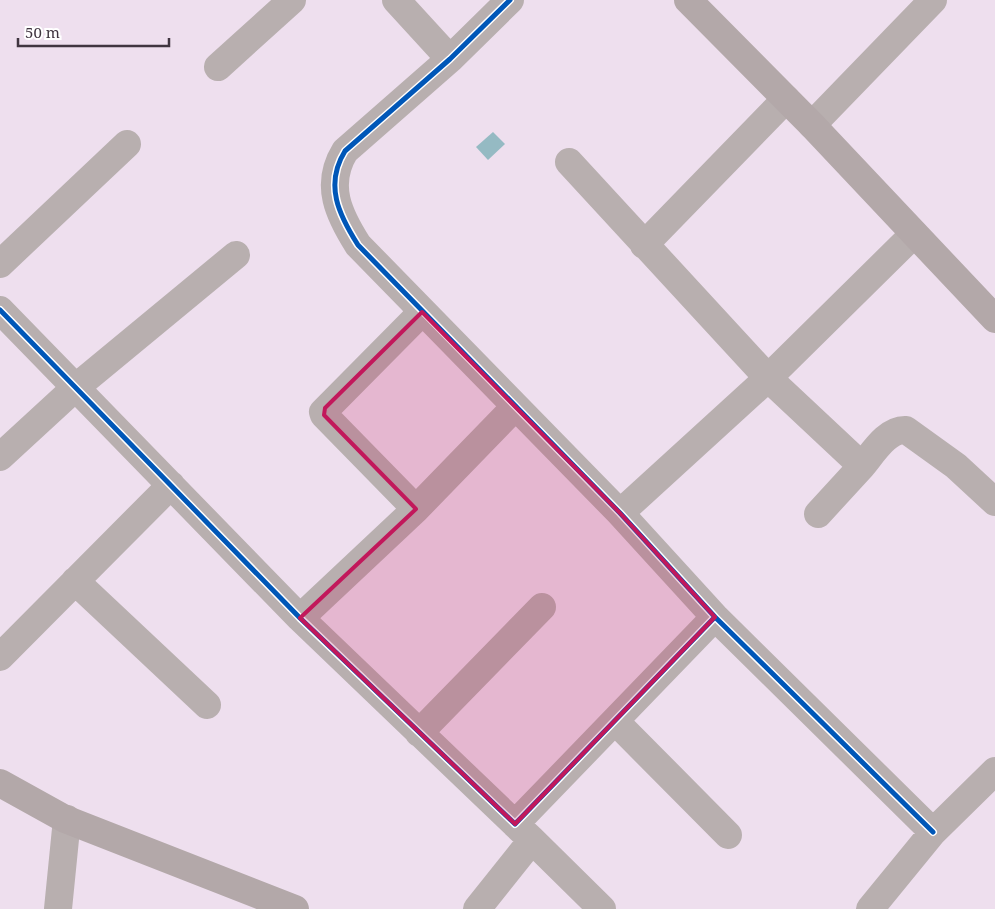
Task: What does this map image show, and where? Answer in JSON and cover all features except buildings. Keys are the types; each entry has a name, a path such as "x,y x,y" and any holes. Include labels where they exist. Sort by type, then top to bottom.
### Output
{"main road":[{"path":"688,0 786,99 817,119 995,294"},
{"path":"711,0 817,119 914,234 995,319"},
{"path":"0,783 67,820 295,909"}],"street":[{"path":"218,67 292,0"},
{"path":"396,0 450,59"},
{"path":"510,0 450,59 345,151 337,164 334,187 343,220 358,245 620,513 715,617 933,832"},
{"path":"817,119 933,0"},
{"path":"644,245 786,99"},
{"path":"0,264 127,144"},
{"path":"569,162 768,378 862,466"},
{"path":"620,513 768,378 914,234"},
{"path":"0,457 74,388 236,255"},
{"path":"0,310 300,618 602,909"},
{"path":"416,509 323,412 422,312"},
{"path":"300,618 416,509 515,407"},
{"path":"818,514 890,434 899,430 906,430 956,466 995,502"},
{"path":"0,657 171,485"},
{"path":"75,581 207,705"},
{"path":"419,733 542,607"},
{"path":"477,909 524,832 615,721 715,617"},
{"path":"615,721 728,834"},
{"path":"870,909 933,832 995,771"},
{"path":"58,909 67,820"}],"highlighted area":[{"path":"422,312 620,513 715,617 515,824 300,618 416,509 324,415 325,408"}],"water":[{"path":"493,132 505,144 488,160 476,147"}],"cycle path":[{"path":"510,0 450,59 345,151 339,164 335,188 336,200 345,222 358,245 620,513 715,617 933,832"},
{"path":"0,310 300,618 515,824 715,617"}]}
